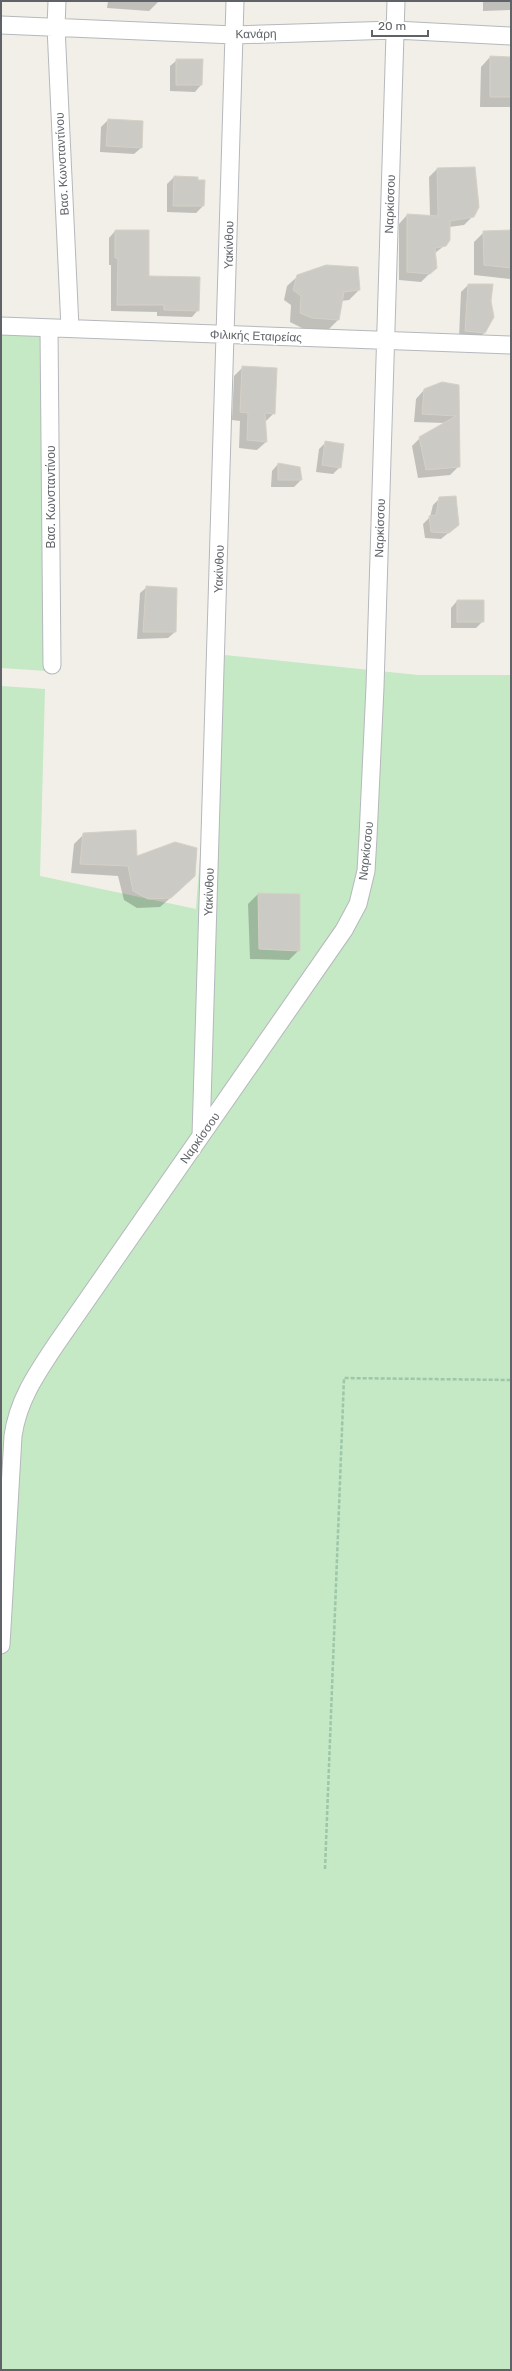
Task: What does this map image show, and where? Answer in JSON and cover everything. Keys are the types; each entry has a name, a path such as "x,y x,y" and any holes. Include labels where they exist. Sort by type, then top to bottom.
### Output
{"street":[{"name":"Βασ. Κωνσταντίνου","path":"58,1 56,27 70,328"},
{"name":"Υακίνθου","path":"201,1136 235,1"},
{"name":"Ναρκίσσου","path":"1,1645 13,1436 16,1417 24,1396 57,1343 344,930 358,904 364,878 375,687 396,1"},
{"name":"Κανάρη","path":"1,25 234,35 395,30 511,36"},
{"name":"Φιλικής Εταιρείας","path":"1,326 226,335 385,339 511,345"},
{"name":"Βασ. Κωνσταντίνου","path":"49,329 52,665"}],"path":[{"path":"325,1869 344,1378 511,1380"}],"green space":[{"path":"1,331 43,336 47,671 1,668"},
{"path":"215,654 418,675 511,675 511,2370 1,2370 1,686 45,689 40,876 196,909"}],"building":[{"path":"490,56 511,57 511,97 490,97"},
{"path":"176,59 203,59 202,85 176,85"},
{"path":"108,119 143,121 142,148 106,146"},
{"path":"475,167 479,207 474,217 450,221 450,240 446,246 435,248 437,268 430,274 407,272 407,214 438,216 437,168"},
{"path":"174,176 198,177 198,180 205,180 204,206 173,206"},
{"path":"115,230 149,230 149,276 200,277 199,311 164,310 164,305 117,305 118,258 115,258"},
{"path":"511,230 511,268 484,265 483,231"},
{"path":"326,265 358,267 360,290 344,292 339,320 312,318 300,313 301,296 293,290 297,275"},
{"path":"468,284 493,284 491,301 494,317 485,333 465,331"},
{"path":"242,366 277,368 275,414 265,413 267,442 247,440 248,413 240,412"},
{"path":"442,382 459,385 460,467 426,470 419,437 456,416 422,414 424,389"},
{"path":"325,441 344,444 341,468 322,465"},
{"path":"278,463 300,467 302,480 278,480"},
{"path":"456,496 459,525 449,533 431,532 429,516 436,515 439,497"},
{"path":"146,586 177,588 176,632 143,632"},
{"path":"457,600 484,600 484,622 457,622"},
{"path":"136,830 137,856 175,842 197,848 195,876 171,898 148,899 133,891 128,866 80,864 83,833"},
{"path":"258,893 300,894 300,951 259,949"}]}
